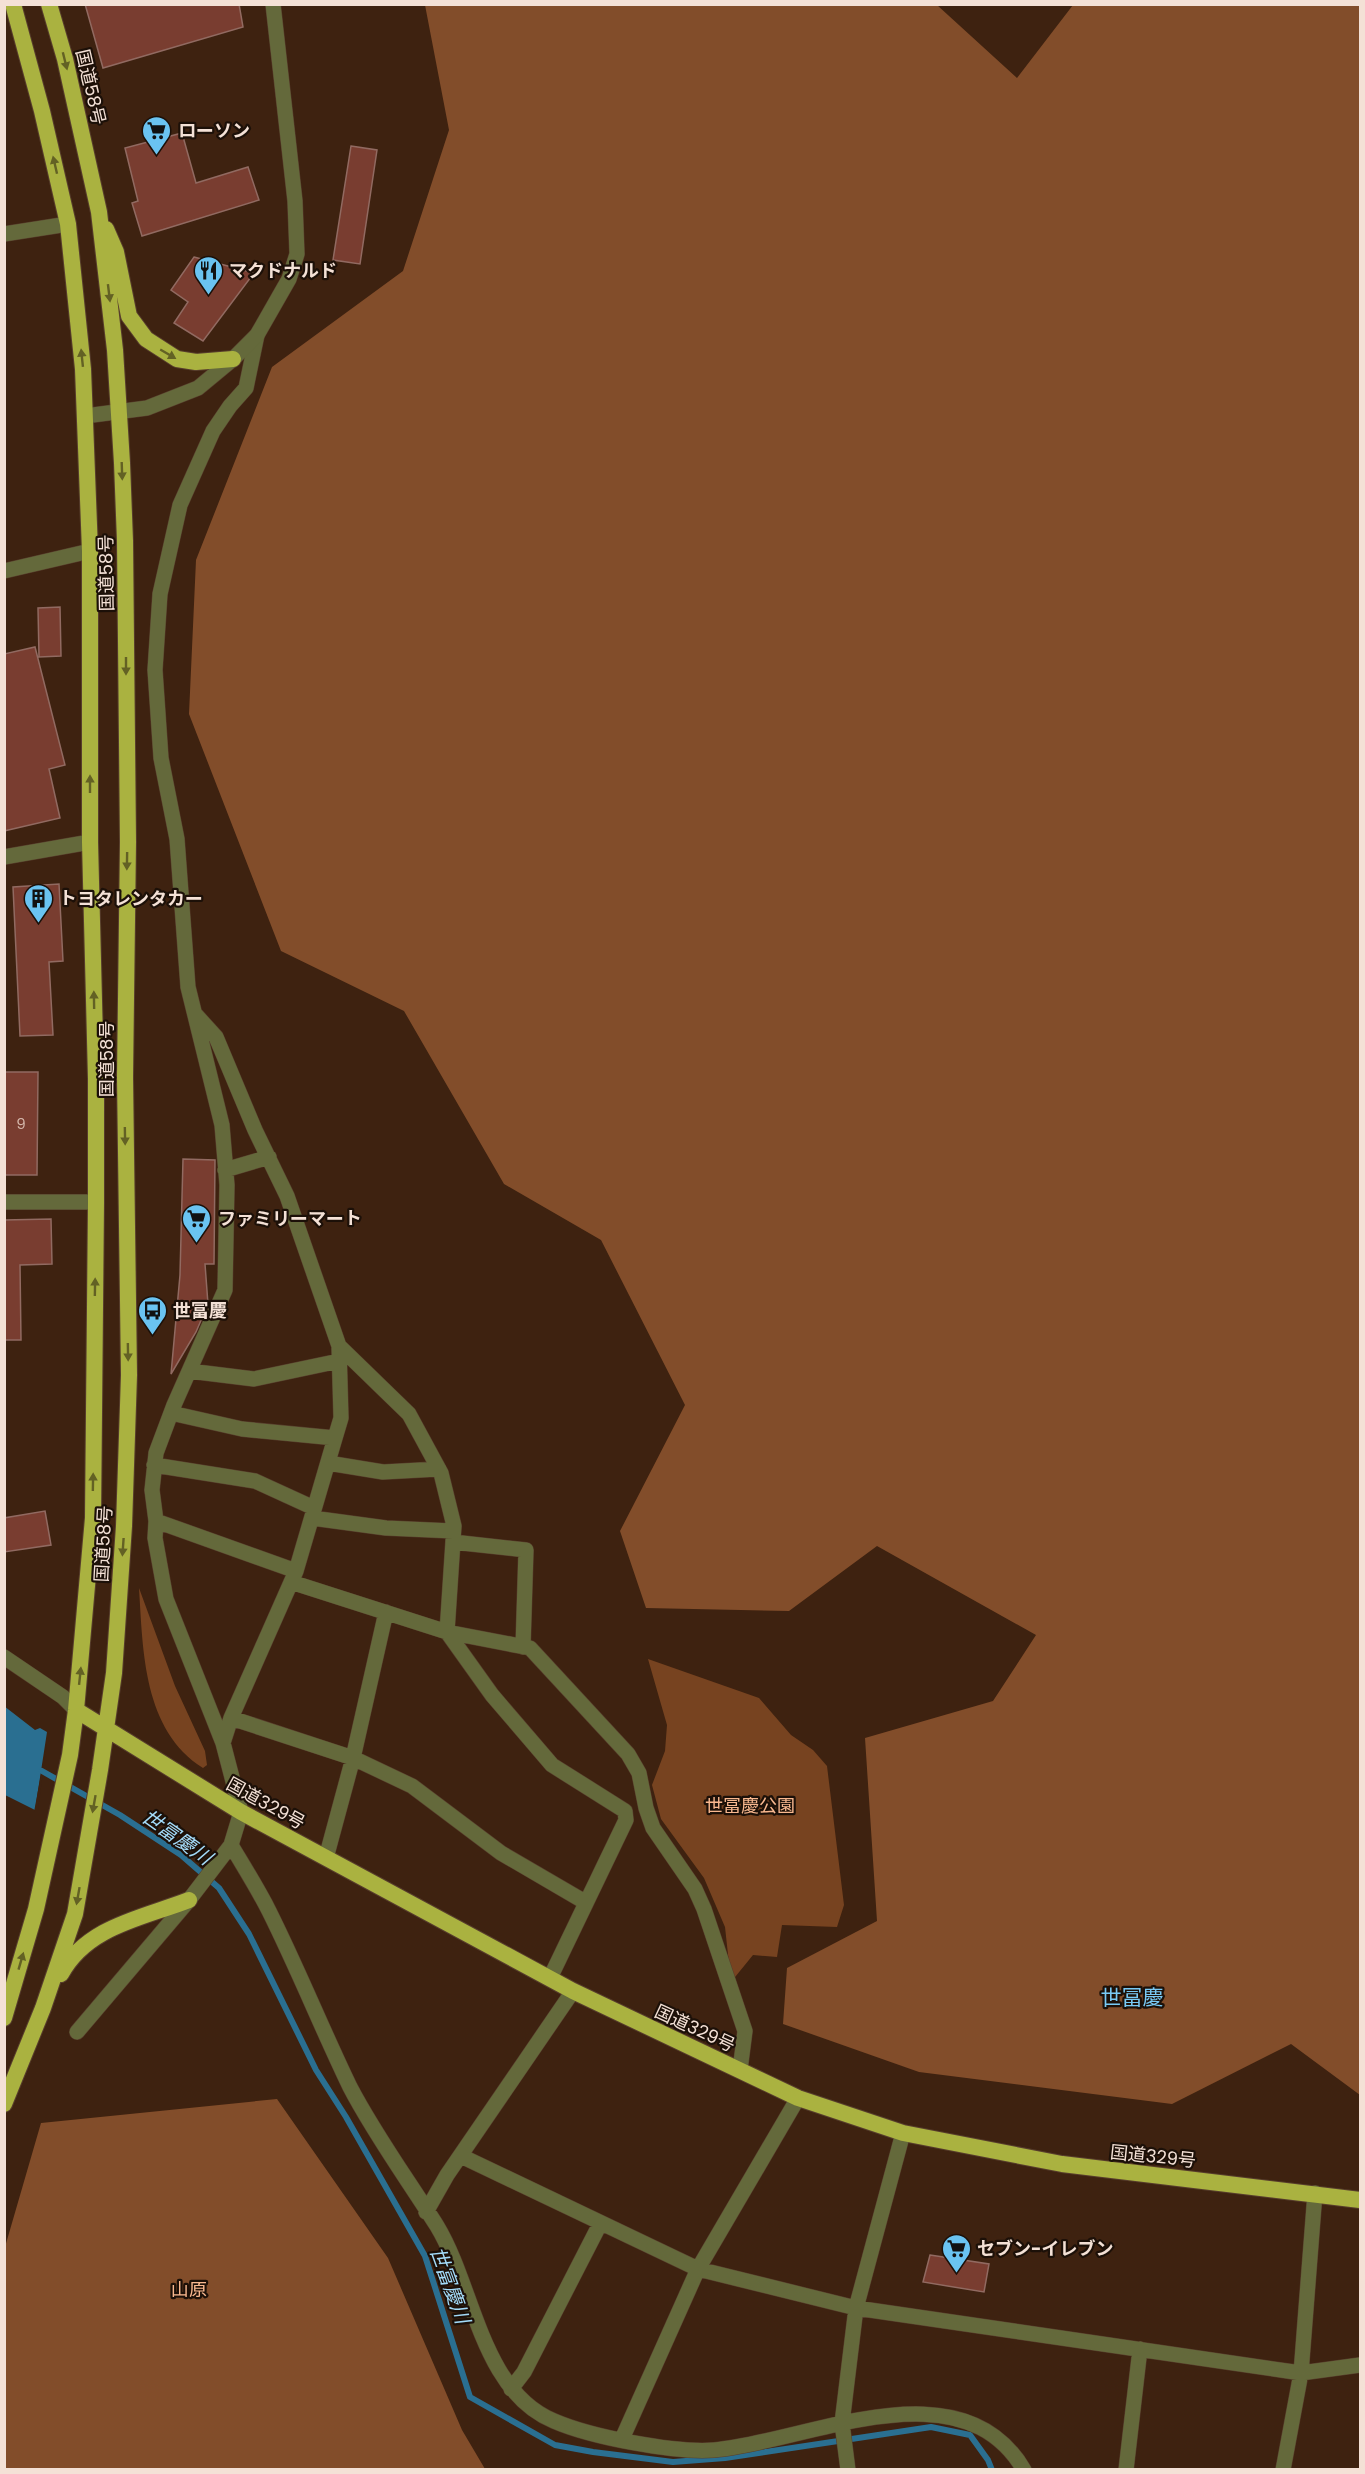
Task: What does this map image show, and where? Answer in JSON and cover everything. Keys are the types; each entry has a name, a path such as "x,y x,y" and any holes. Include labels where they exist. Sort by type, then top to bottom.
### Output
{"highway":[{"name":"国道58号","path":"4,2018 36,1909 70,1755 76,1710 93,1518 96,1202 96,1079 90,842 90,551 83,369 68,224 42,111 13,4"},
{"name":"国道58号","path":"4,2104 43,2008 75,1914 100,1770 114,1673 124,1526 129,1376 124,1077 128,842 125,553 119,413 111,309 99,212 65,59 49,4"},
{"path":"99,212 116,252 129,316 146,339 177,359 196,362 233,359"},
{"name":"国道329号","path":"76,1710 106,1731 241,1812 573,1991 798,2098 903,2133 1062,2164 1360,2200"},
{"path":"43,2008 67,1963 83,1944 116,1926 189,1900"}],"street":[{"path":"85,416 119,413 161,404 198,388 233,359 257,335 289,279 297,254 295,201 273,4"},
{"path":"4,234 68,224"},
{"path":"76,2032 189,1900 231,1845 241,1812 223,1743 166,1599 157,1556 152,1490 156,1452 225,1290 225,1170 222,1125 188,987 177,839 161,758 156,670 160,594 180,505 213,430 246,388 257,335"},
{"path":"4,571 90,551"},
{"path":"4,857 90,842"},
{"path":"194,1013 216,1037 287,1196 339,1346 341,1418 328,1463 294,1577 231,1718 223,1743"},
{"path":"225,1170 268,1157"},
{"path":"4,1202 96,1202"},
{"path":"339,1346 409,1414 439,1469 453,1537 447,1632 492,1695 552,1765 625,1811 626,1820 550,1978"},
{"path":"189,1371 254,1379 339,1361"},
{"path":"171,1413 242,1429 335,1438"},
{"path":"328,1463 383,1472 439,1469"},
{"path":"154,1465 255,1480 313,1513 386,1528 453,1537 526,1551 523,1647"},
{"path":"156,1521 386,1612 447,1632 530,1648 628,1754 639,1773 646,1808 653,1828 695,1889 704,1909 745,2031 740,2070"},
{"path":"326,1858 353,1758 386,1612"},
{"path":"466,1659 489,1640"},
{"path":"4,1657 63,1697 76,1710"},
{"path":"231,1718 353,1758 412,1786 501,1853 585,1902"},
{"path":"231,1845 269,1910 352,2089 436,2225 456,2264 479,2328 511,2389 521,2402 549,2419 581,2431 668,2447 712,2450 756,2443 842,2423 922,2413 958,2418 991,2432 1024,2469"},
{"path":"426,2212 447,2175 573,1991"},
{"path":"622,2439 698,2269 798,2098"},
{"path":"848,2469 842,2423 856,2308 903,2133"},
{"path":"461,2156 698,2269 856,2308 1301,2373 1360,2365"},
{"path":"1283,2469 1301,2373 1315,2193"},
{"path":"511,2389 524,2372 600,2224"},
{"path":"1126,2469 1140,2349"}],"green space":[{"path":"425,5 937,5 1017,78 1073,5 1360,5 1360,2095 1291,2044 1172,2104 919,2072 783,2024 787,1968 877,1921 865,1738 993,1701 1036,1635 877,1546 789,1611 646,1608 620,1531 685,1405 601,1240 504,1184 404,1011 281,951 189,714 196,560 272,367 403,271 449,130"},
{"path":"139,1588 175,1686 205,1751 207,1765 203,1768 183,1752 168,1733 157,1711 145,1663"},
{"name":"世冨慶公園","path":"648,1659 759,1698 791,1735 813,1750 827,1766 844,1905 837,1927 782,1925 777,1957 753,1955 731,1982 725,1927 704,1878 661,1819 652,1785 665,1751 667,1725"},
{"name":"山原","path":"277,2099 388,2258 462,2430 485,2469 5,2469 5,2247 41,2123"}],"water":[{"path":"4,1706 35,1730 40,1728 47,1732 35,1810 5,1795"}],"pier":[{"path":"47,1742 38,1810 35,1813 34,1812"}],"building":[{"path":"85,4 239,4 243,27 103,68"},
{"path":"182,133 196,183 248,167 259,200 142,236 132,203 138,201 125,148"},
{"path":"351,146 377,150 360,264 333,260"},
{"name":"マクドナルド","path":"194,257 254,273 203,341 174,323 188,302 171,290"},
{"path":"60,607 61,656 39,657 38,608"},
{"path":"35,647 65,765 49,769 60,818 4,831 4,654"},
{"name":"トヨタレンタカー","path":"59,884 63,961 49,962 53,1035 20,1036 13,887"},
{"path":"4,1072 38,1072 37,1175 4,1175"},
{"path":"183,1159 215,1160 214,1264 205,1264 208,1304 196,1332 171,1374 180,1275"},
{"path":"51,1219 52,1264 20,1265 21,1340 4,1340 4,1220"},
{"path":"45,1511 51,1545 4,1552 4,1518"},
{"name":"セブン-イレブン","path":"930,2255 989,2264 984,2292 923,2282"}],"waterway":[{"name":"世富慶川","path":"42,1771 120,1815 181,1855 219,1888 249,1934 316,2070 346,2117 425,2256 470,2397 555,2445 593,2452 673,2462 725,2458 931,2427 970,2435 988,2460 992,2470"}],"place":[{"name":"ローソン","path":"157,156"},
{"name":"マクドナルド","path":"208,296"},
{"name":"トヨタレンタカー","path":"38,924"},
{"name":"ファミリーマート","path":"197,1244"},
{"name":"世冨慶","path":"152,1336"},
{"name":"セブン-イレブン","path":"956,2274"}],"district":[{"name":"世冨慶","path":"1132,1997"}]}
